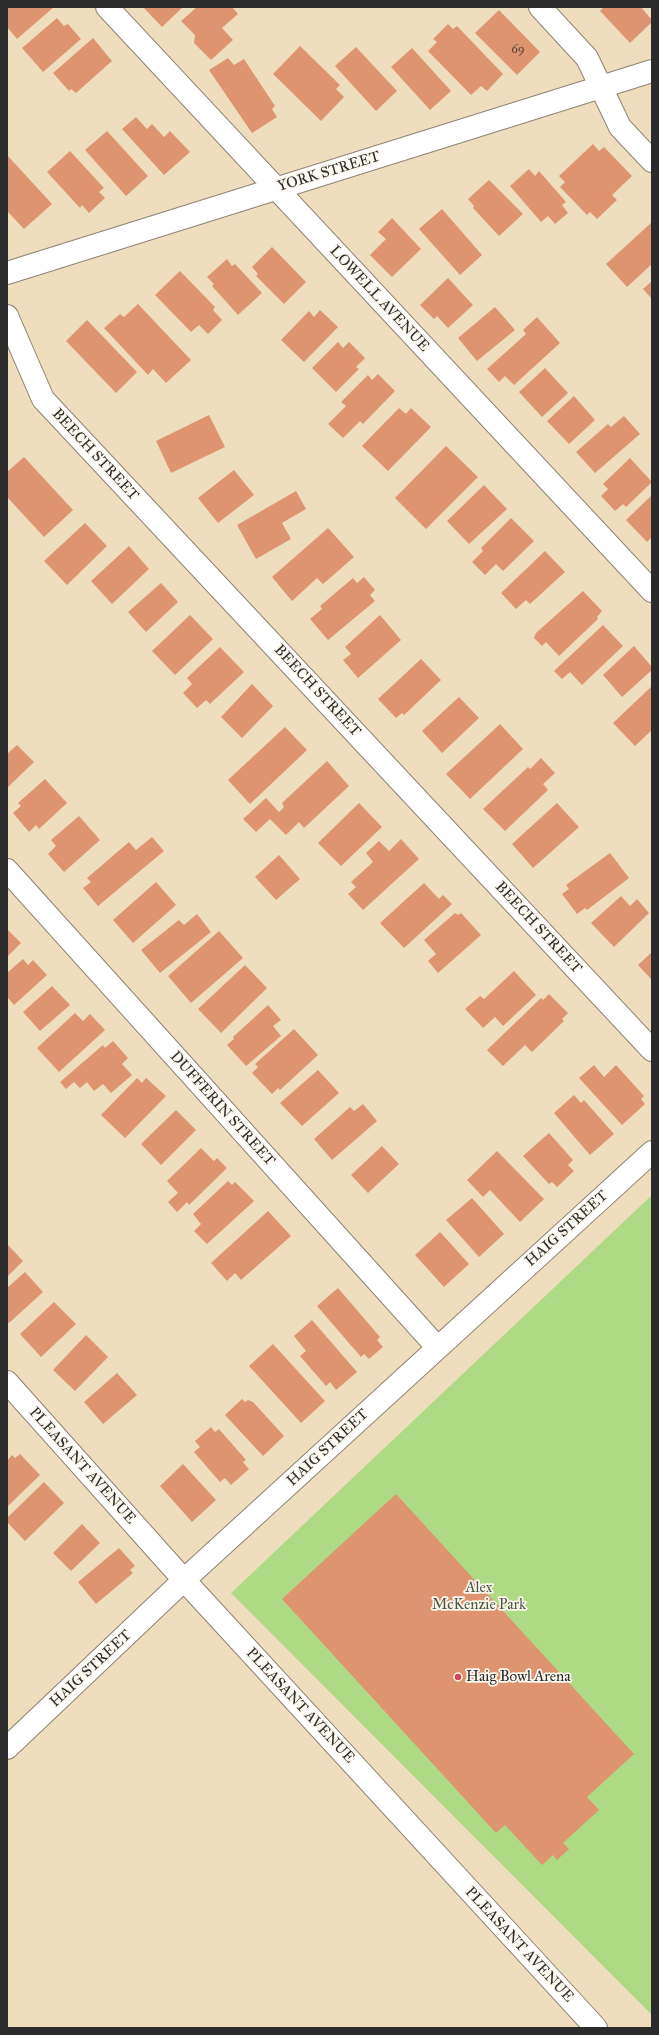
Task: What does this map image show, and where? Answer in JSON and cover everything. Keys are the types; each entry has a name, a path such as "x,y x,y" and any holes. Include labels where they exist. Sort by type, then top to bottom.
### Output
{"street":[{"name":"LOWELL AVENUE","path":"107,7 652,591"},
{"path":"540,7 587,58 602,87 620,128 652,160"},
{"name":"YORK STREET","path":"7,273 652,71"},
{"name":"BEECH STREET","path":"7,316 43,399 652,1050"},
{"name":"DUFFERIN STREET","path":"7,870 437,1347"},
{"name":"HAIG STREET","path":"7,1748 184,1580 652,1152"},
{"name":"PLEASANT AVENUE","path":"7,1382 184,1580 596,2028"}],"green space":[{"name":"Alex McKenzie Park","path":"652,1195 652,2015 231,1593"}],"building":[{"path":"7,7 54,7 17,39 7,27"},
{"path":"143,7 183,7 162,27"},
{"path":"197,7 232,7 238,14 222,28 233,40 211,60 194,43 195,35 181,21"},
{"path":"604,7 641,7 652,22 630,43 600,11"},
{"path":"499,10 540,52 517,75 475,33"},
{"path":"57,18 64,26 68,24 81,39 43,72 22,48"},
{"path":"448,24 453,29 457,26 503,74 487,91 481,86 471,95 428,51 437,42 433,39"},
{"path":"93,38 112,61 76,93 71,89 69,91 53,73"},
{"path":"300,46 340,85 336,89 344,97 321,121 273,74"},
{"path":"356,47 397,91 376,111 335,66"},
{"path":"412,48 451,91 430,110 391,67"},
{"path":"228,58 234,65 244,59 275,106 272,109 277,117 252,133 209,70"},
{"path":"136,117 147,129 152,124 164,137 170,131 190,152 164,175 122,129"},
{"path":"107,131 148,176 126,196 85,150"},
{"path":"593,144 599,151 604,147 632,176 612,195 617,200 597,219 590,212 587,215 560,187 565,182 559,176"},
{"path":"70,151 104,188 99,192 105,198 89,213 82,205 80,208 47,172"},
{"path":"7,155 52,204 24,229 7,211"},
{"path":"529,169 535,176 539,171 566,202 562,205 568,213 555,224 548,216 541,222 510,186"},
{"path":"489,180 523,214 499,236 473,208 474,206 468,199"},
{"path":"442,209 482,255 460,275 419,229"},
{"path":"392,218 421,249 392,277 370,255 386,239 378,232"},
{"path":"652,222 652,264 627,287 606,264"},
{"path":"272,247 306,282 284,304 256,276 258,274 252,267"},
{"path":"227,259 232,266 235,264 262,293 238,315 212,286 214,284 207,277"},
{"path":"180,271 215,307 213,310 222,320 208,334 199,325 191,332 155,295"},
{"path":"448,278 473,305 448,328 437,316 434,319 420,305"},
{"path":"652,281 652,299 643,289"},
{"path":"138,304 191,360 166,383 153,369 148,375 104,328 120,314 124,317"},
{"path":"495,307 515,330 477,361 458,338"},
{"path":"320,310 338,327 304,362 281,340 309,311 314,317"},
{"path":"537,317 560,343 514,385 505,376 499,382 487,369 526,334 523,330"},
{"path":"87,320 137,372 116,393 66,341"},
{"path":"338,342 343,348 349,342 365,358 356,367 359,369 336,392 312,368"},
{"path":"545,368 568,393 542,417 519,392"},
{"path":"378,374 395,391 363,424 360,421 343,438 328,424 346,406 341,402 368,375 372,380"},
{"path":"574,396 595,420 569,444 547,421"},
{"path":"399,408 406,414 411,408 431,427 388,471 362,446"},
{"path":"209,415 225,447 171,473 156,441"},
{"path":"624,416 640,434 595,473 576,452 608,424 611,427"},
{"path":"446,446 478,477 426,529 395,498"},
{"path":"24,457 73,510 44,537 7,497 7,472"},
{"path":"630,458 652,482 626,507 623,504 615,511 601,496 608,489 603,484"},
{"path":"234,470 254,495 218,523 198,498"},
{"path":"484,485 507,509 469,544 447,521"},
{"path":"296,491 306,509 282,523 291,539 256,559 237,525"},
{"path":"652,495 652,537 647,542 626,520"},
{"path":"511,518 534,541 503,571 496,564 485,575 472,562 483,551 481,548"},
{"path":"85,523 107,546 67,585 44,561"},
{"path":"328,528 354,557 323,584 317,578 292,601 272,577"},
{"path":"129,546 149,569 112,604 91,581"},
{"path":"545,551 565,572 530,604 526,600 516,609 501,593"},
{"path":"364,577 375,590 370,595 375,601 328,640 310,619 322,609 320,606 353,578 357,583"},
{"path":"161,583 178,602 146,632 128,612"},
{"path":"583,591 602,611 597,617 598,619 559,656 546,642 542,646 534,638 536,633"},
{"path":"190,615 213,639 175,675 152,651"},
{"path":"380,615 401,640 358,678 343,660 351,654 345,647"},
{"path":"603,625 623,646 582,685 570,672 562,679 554,671"},
{"path":"634,646 652,667 652,670 622,697 603,675"},
{"path":"220,647 244,672 210,704 206,700 197,708 183,693 192,684 187,678"},
{"path":"421,659 441,680 404,715 402,713 396,718 378,699"},
{"path":"252,684 273,706 242,738 221,717"},
{"path":"652,686 652,730 635,746 613,723"},
{"path":"459,697 479,718 442,753 422,731"},
{"path":"500,724 523,749 470,799 446,774"},
{"path":"285,727 307,750 250,804 228,780"},
{"path":"17,745 34,762 7,788 7,754"},
{"path":"541,758 555,773 543,784 548,790 505,831 483,809 528,767 530,769"},
{"path":"327,761 349,786 304,828 299,822 286,835 270,819 256,832 243,819 266,798 279,812 284,807 282,803"},
{"path":"45,779 67,803 39,829 36,825 29,832 13,813 21,806 18,803"},
{"path":"359,803 382,827 341,866 318,843"},
{"path":"557,803 579,827 533,868 512,844"},
{"path":"79,816 100,840 64,872 48,854 56,846 51,840"},
{"path":"152,837 164,851 98,906 83,888 91,882 87,878 129,842 136,850"},
{"path":"401,839 419,859 363,910 348,894 356,887 351,882 373,862 366,853 379,841 389,851"},
{"path":"610,853 629,878 587,910 585,908 577,914 562,894 569,889 566,885"},
{"path":"279,855 300,879 276,900 255,877"},
{"path":"156,882 176,905 133,943 113,920"},
{"path":"424,883 439,899 443,895 452,904 404,948 380,923"},
{"path":"621,896 630,906 637,899 649,913 614,947 591,923"},
{"path":"455,913 458,915 461,913 481,935 438,973 428,961 436,954 424,940"},
{"path":"197,914 211,932 160,973 141,950 179,920 184,925"},
{"path":"7,929 21,943 7,957"},
{"path":"219,931 243,958 191,1003 168,976"},
{"path":"652,952 652,980 638,965"},
{"path":"23,959 28,965 33,960 47,975 14,1005 7,997 7,973"},
{"path":"245,965 267,988 221,1033 198,1009"},
{"path":"514,971 536,995 503,1026 495,1017 483,1028 465,1009 480,996 484,999"},
{"path":"52,986 70,1005 40,1031 23,1012"},
{"path":"549,994 568,1013 562,1019 564,1021 532,1052 525,1045 503,1066 487,1050 541,998 543,1000"},
{"path":"268,1005 281,1020 273,1026 281,1036 246,1066 227,1045 234,1039 233,1037"},
{"path":"75,1013 83,1021 90,1014 105,1030 59,1072 37,1048"},
{"path":"294,1029 318,1055 280,1090 278,1088 272,1094 252,1073 258,1067 255,1064"},
{"path":"113,1041 128,1058 122,1064 132,1075 111,1093 103,1084 94,1091 87,1082 80,1088 74,1082 66,1089 60,1082 103,1045 105,1048"},
{"path":"594,1065 604,1077 616,1065 644,1096 641,1099 645,1104 622,1125 579,1078"},
{"path":"318,1070 339,1093 302,1126 280,1103"},
{"path":"137,1078 142,1083 146,1078 166,1096 125,1138 101,1115"},
{"path":"574,1095 581,1103 584,1100 614,1134 590,1155 554,1113"},
{"path":"363,1104 377,1121 332,1160 314,1139 350,1107 354,1111"},
{"path":"176,1110 196,1130 161,1165 141,1144"},
{"path":"549,1133 573,1160 568,1165 574,1171 557,1187 552,1182 549,1184 523,1156"},
{"path":"382,1146 399,1164 368,1193 351,1175"},
{"path":"201,1148 214,1161 217,1158 227,1168 189,1205 187,1202 177,1212 168,1202 178,1193 167,1181"},
{"path":"497,1151 544,1199 520,1222 490,1190 483,1197 467,1180"},
{"path":"228,1181 232,1185 235,1182 254,1201 207,1244 194,1231 201,1224 193,1214"},
{"path":"472,1198 504,1234 479,1257 446,1220"},
{"path":"268,1211 291,1236 241,1280 235,1273 227,1281 211,1263"},
{"path":"440,1232 469,1264 444,1287 415,1255"},
{"path":"7,1244 23,1261 7,1277"},
{"path":"25,1272 43,1292 9,1323 7,1321 7,1288"},
{"path":"338,1288 380,1337 377,1340 383,1347 369,1359 364,1354 361,1357 317,1306"},
{"path":"54,1302 76,1324 41,1357 20,1334"},
{"path":"312,1320 357,1372 336,1390 330,1382 326,1386 300,1356 306,1351 294,1336"},
{"path":"86,1335 108,1357 75,1391 53,1370"},
{"path":"273,1344 325,1401 301,1423 249,1366"},
{"path":"117,1373 137,1395 103,1424 84,1402"},
{"path":"242,1399 245,1402 248,1400 253,1402 284,1436 263,1456 225,1415"},
{"path":"211,1427 215,1432 219,1429 246,1460 243,1462 249,1469 231,1485 225,1478 220,1482 194,1452 200,1447 195,1441"},
{"path":"20,1454 40,1475 7,1507 7,1461 12,1455 15,1458"},
{"path":"183,1464 216,1500 192,1522 160,1486"},
{"path":"44,1482 64,1503 25,1541 7,1522 7,1518"},
{"name":"Haig Bowl Arena","path":"396,1494 634,1754 587,1797 599,1810 563,1843 569,1849 557,1860 553,1855 542,1865 505,1825 496,1833 282,1599"},
{"path":"82,1524 100,1543 71,1571 53,1553"},
{"path":"119,1548 135,1566 130,1570 133,1573 96,1604 78,1582"}],"place":[{"name":"Haig Bowl Arena","path":"458,1677"}]}
